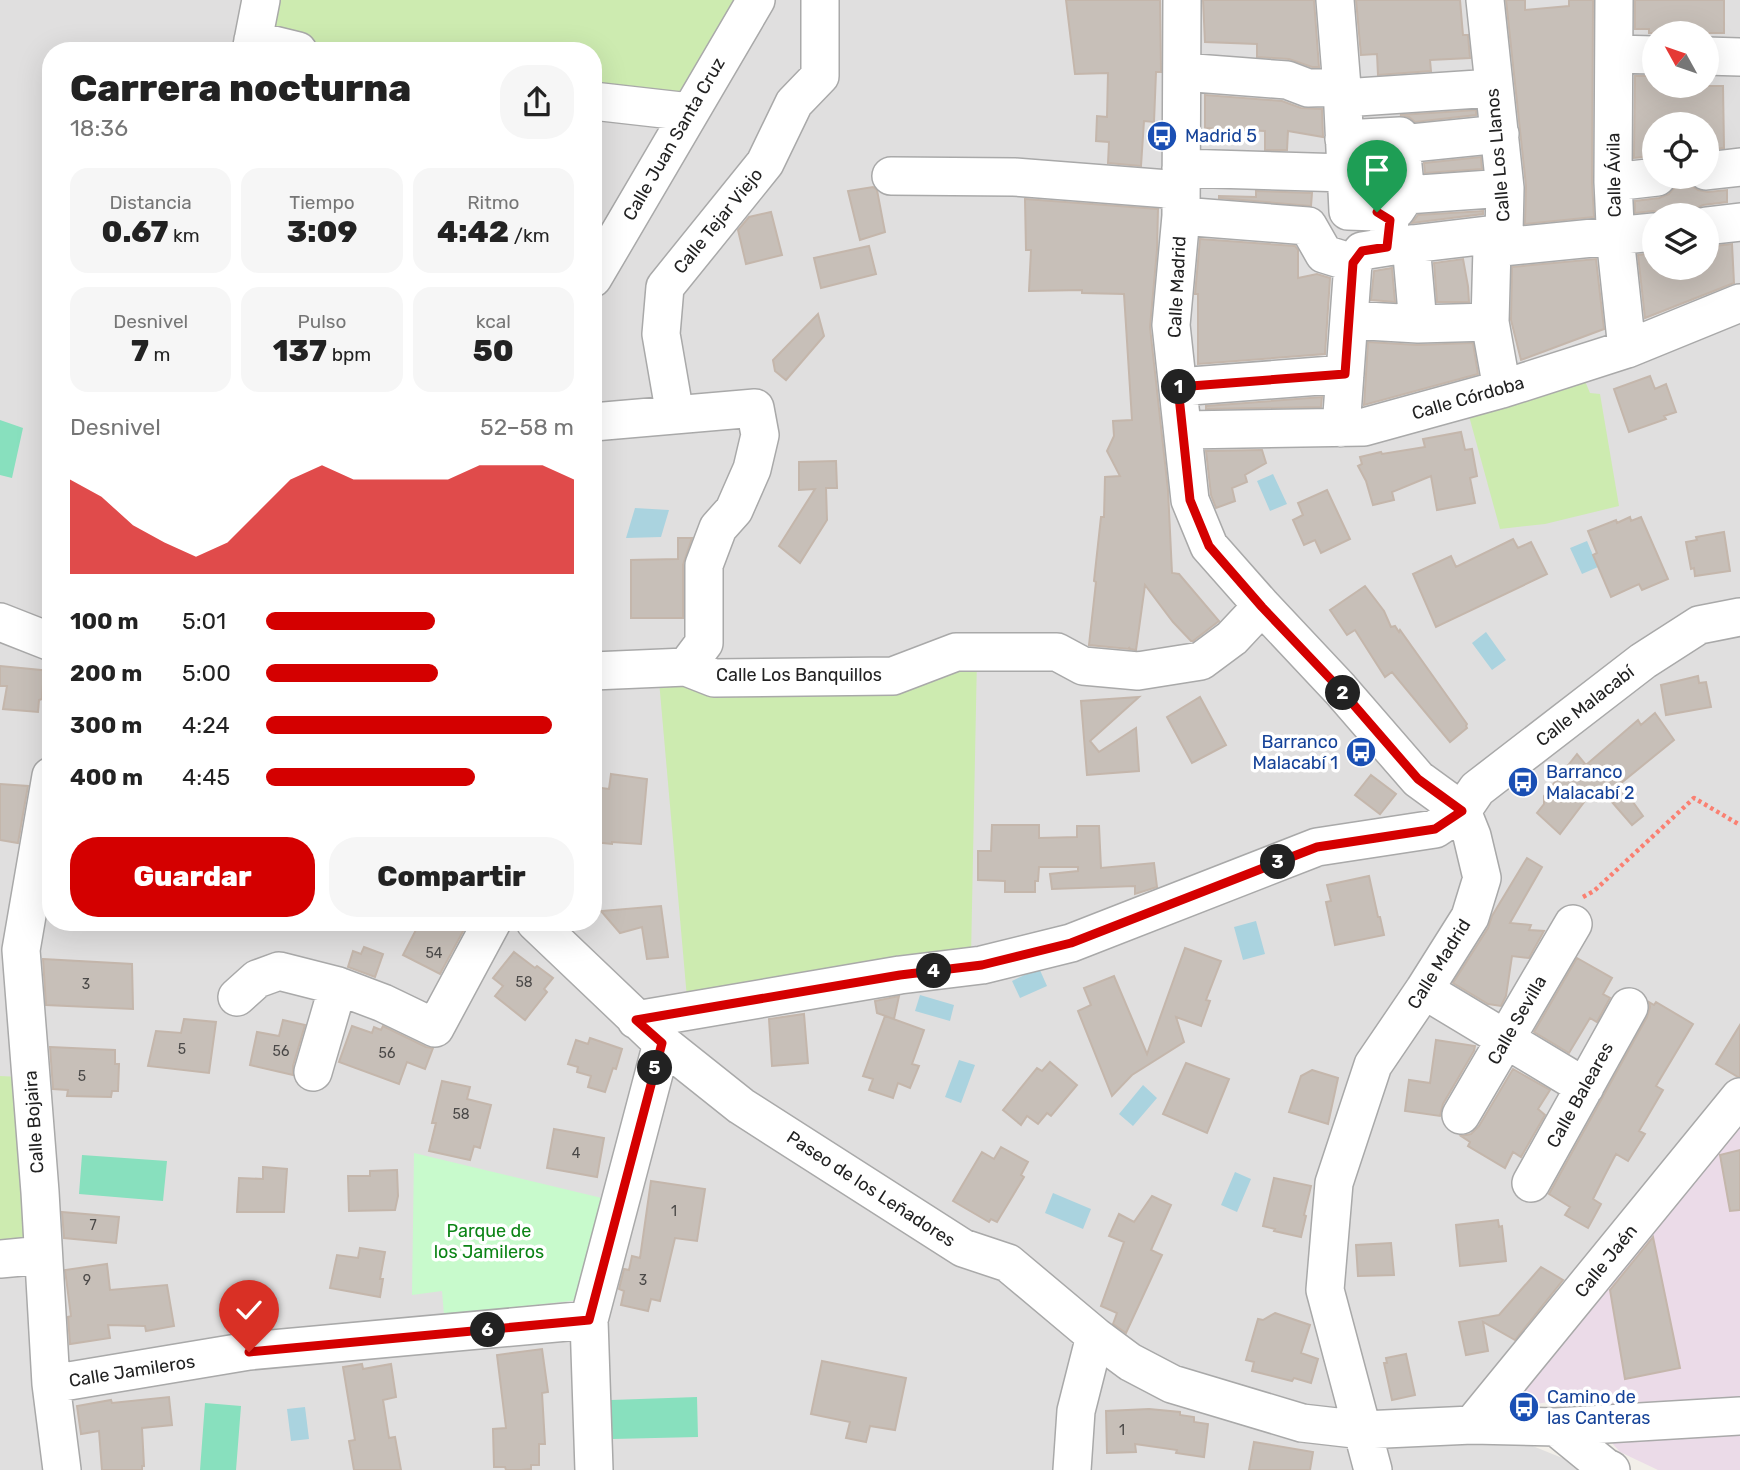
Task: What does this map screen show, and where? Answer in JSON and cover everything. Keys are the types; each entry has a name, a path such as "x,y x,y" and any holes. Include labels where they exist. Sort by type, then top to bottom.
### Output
{"street":[{"path":"253,42 261,0"},
{"name":"Calle Juan Santa Cruz","path":"602,263 756,0"},
{"name":"Calle Tejar Viejo","path":"676,415 662,334 665,288 765,163 794,103 820,76 820,0"},
{"name":"Calle Madrid","path":"1182,0 1181,191 1171,325 1190,500 1209,546 1262,607 1340,689 1418,779 1462,811 1472,836 1482,878 1470,916 1373,1065 1334,1184 1325,1290 1373,1470"},
{"path":"1335,0 1343,92 1348,211 1505,188"},
{"name":"Calle Los Llanos","path":"1485,0 1505,188 1490,322 1502,389"},
{"name":"Calle Ávila","path":"1614,0 1613,182 1627,349"},
{"path":"1614,54 1642,55"},
{"path":"1719,56 1740,57"},
{"path":"1182,72 1287,80 1308,88 1343,92 1493,88"},
{"path":"602,102 690,112"},
{"path":"1402,144 1500,134"},
{"path":"1181,191 1345,156 1400,135 1402,144 1390,220 1418,324"},
{"path":"1719,169 1740,167"},
{"path":"891,176 1014,177 1181,191 1308,226 1324,254 1353,263"},
{"path":"1613,182 1642,179"},
{"path":"1719,224 1740,222"},
{"path":"1341,428 1353,263 1362,251 1399,246 1642,234"},
{"name":"Calle Córdoba","path":"1184,430 1364,427 1502,389 1627,349 1740,303"},
{"path":"1349,320 1418,324 1490,322"},
{"path":"1178,387 1345,374"},
{"path":"602,421 755,408 760,435 752,469 734,510 718,528 704,565 704,643 686,667 602,671"},
{"name":"Calle Los Banquillos","path":"686,667 714,678 893,676 956,652 1057,652 1083,666 1138,671 1201,661 1232,638 1262,607"},
{"name":"Calle Malacabí","path":"649,1032 900,975 982,965 1071,943 1317,847 1435,829 1462,811 1478,789 1643,661 1699,625 1740,617"},
{"path":"0,622 42,638"},
{"name":"Calle Bojaira","path":"42,815 11,949 43,1255 51,1384 62,1470"},
{"name":"Calle Sevilla","path":"1461,1115 1573,924"},
{"path":"237,997 257,979 279,971 338,986 383,1003 435,1028 487,931"},
{"name":"Paseo de los Leñadores","path":"544,931 649,1032 741,1106 963,1248 1008,1264 1130,1363 1172,1384 1302,1423 1363,1430 1472,1424 1556,1427 1740,1416"},
{"path":"313,1072 338,986"},
{"path":"1424,990 1585,1087"},
{"name":"Calle Baleares","path":"1531,1183 1629,1007"},
{"path":"594,1470 589,1320 649,1032"},
{"name":"Calle Jaén","path":"1472,1424 1740,1097"},
{"path":"0,1259 43,1255"},
{"name":"Calle Jamileros","path":"51,1384 249,1352 589,1320"},
{"path":"1072,1470 1076,1411 1095,1336"},
{"path":"1556,1427 1606,1469"}],"path":[{"path":"1573,924 1581,898 1594,891 1694,798 1740,825"}],"shaded area":[{"path":"0,0 1740,0 1740,1085 1463,1418 1592,1470 0,1470"},
{"path":"1740,1109 1740,1470 1658,1470 1620,1452 1572,1398 1488,1412"}],"green space":[{"path":"272,0 742,0 676,100 602,91 602,42 307,42 264,31"},
{"path":"1585,381 1590,393 1600,394 1619,506 1545,524 1500,529 1469,416"},
{"path":"0,420 23,428 12,478 0,475"},
{"path":"977,657 971,957 687,998 659,681"},
{"path":"0,1076 21,1077 29,1246 0,1248"},
{"name":"Parque de los Jamileros","path":"414,1153 606,1199 580,1300 444,1315 442,1291 412,1295"},
{"path":"82,1155 167,1161 163,1201 79,1194"},
{"path":"697,1397 698,1437 612,1439 611,1400"},
{"path":"205,1403 241,1406 236,1470 200,1470"}],"water":[{"path":"1273,474 1287,504 1270,511 1257,481"},
{"path":"635,508 669,510 661,537 626,538"},
{"path":"1587,541 1598,567 1582,574 1570,548"},
{"path":"1486,632 1506,660 1492,670 1472,643"},
{"path":"1256,921 1265,954 1243,960 1234,927"},
{"path":"1039,968 1047,986 1020,998 1012,981"},
{"path":"920,995 954,1005 950,1021 915,1011"},
{"path":"959,1060 975,1065 961,1103 945,1097"},
{"path":"1143,1085 1157,1098 1133,1126 1119,1114"},
{"path":"1235,1172 1251,1179 1237,1212 1221,1205"},
{"path":"1053,1193 1091,1209 1083,1229 1045,1213"},
{"path":"305,1407 309,1439 291,1441 287,1409"}],"building":[{"path":"1066,0 1160,0 1161,72 1156,72 1154,122 1144,121 1141,166 1108,163 1109,142 1096,141 1097,116 1107,117 1108,73 1075,74"},
{"path":"1203,0 1314,0 1319,67 1289,59 1257,57 1257,44 1205,42"},
{"path":"1356,0 1460,0 1463,35 1468,35 1470,58 1430,60 1431,71 1378,75 1377,54 1361,55"},
{"path":"1506,0 1525,0 1525,10 1569,6 1569,0 1593,0 1594,217 1525,224 1526,186"},
{"path":"1635,0 1724,0 1724,33 1719,33 1719,21 1642,21 1642,29 1635,29"},
{"path":"1635,76 1642,76 1642,98 1719,98 1719,86 1723,86 1724,148 1719,149 1719,112 1642,112 1642,157 1634,158"},
{"path":"1205,95 1282,101 1301,108 1322,109 1323,137 1288,131 1287,150 1265,150 1265,131 1205,128"},
{"path":"1476,110 1476,115 1415,122 1400,115"},
{"path":"1481,157 1482,169 1425,173 1424,163"},
{"path":"1381,158 1384,190 1374,191 1368,159"},
{"path":"873,187 877,190 885,232 860,240 848,191"},
{"path":"1673,189 1708,192 1727,190 1727,202 1642,203 1642,212 1635,213 1635,201 1669,194"},
{"path":"1256,191 1312,193 1311,206 1219,198 1256,197"},
{"path":"1025,199 1158,209 1150,327 1168,490 1172,573 1179,574 1219,621 1193,641 1173,622 1145,585 1136,650 1129,647 1089,645 1101,517 1104,517 1105,477 1120,476 1107,451 1114,436 1113,421 1132,420 1124,294 1082,293 1082,290 1029,291 1031,250 1026,250"},
{"path":"1483,211 1483,214 1412,223 1418,215"},
{"path":"771,212 782,255 746,264 738,230 749,217"},
{"path":"1200,239 1295,246 1298,250 1298,278 1317,274 1330,278 1325,354 1198,364 1198,294 1195,294"},
{"path":"1732,244 1734,283 1645,318 1638,255 1642,254 1642,280 1719,280 1719,246"},
{"path":"869,246 876,274 821,288 814,258"},
{"path":"1463,259 1469,302 1437,302 1434,263"},
{"path":"1596,259 1604,329 1521,360 1511,320 1512,267"},
{"path":"1392,268 1395,302 1371,300 1374,271"},
{"path":"818,314 824,336 786,380 775,371 773,360"},
{"path":"1368,342 1417,345 1473,343 1478,374 1364,405"},
{"path":"1650,376 1655,389 1666,384 1676,412 1664,416 1666,419 1629,432 1614,389"},
{"path":"1322,397 1321,407 1206,409 1206,406"},
{"path":"1461,432 1465,450 1472,449 1477,476 1470,478 1475,503 1437,510 1431,476 1392,492 1394,500 1373,505 1358,466 1362,464 1360,457 1425,447 1423,439"},
{"path":"1262,450 1266,463 1245,475 1247,482 1232,488 1235,501 1216,508 1211,495 1206,451"},
{"path":"836,461 837,488 826,488 827,520 800,563 779,546 815,489 799,490 799,462"},
{"path":"1327,490 1350,539 1321,553 1315,540 1304,545 1293,520 1303,515 1298,503"},
{"path":"1630,517 1631,521 1641,517 1668,579 1642,590 1639,584 1611,597 1593,555 1597,553 1588,531"},
{"path":"1724,532 1730,571 1695,576 1686,542 1697,540 1696,537"},
{"path":"678,538 692,538 683,565 683,618 631,618 631,560 678,559"},
{"path":"1513,539 1518,548 1531,542 1547,574 1436,627 1413,574 1451,556 1456,567"},
{"path":"1365,586 1384,611 1391,627 1395,626 1399,632 1400,630 1467,724 1467,728 1450,742 1392,672 1385,677 1355,630 1347,635 1330,610"},
{"path":"0,666 42,670 42,699 39,700 38,712 3,709 7,686 0,686"},
{"path":"1698,676 1699,683 1706,682 1711,707 1666,715 1661,685"},
{"path":"1139,697 1090,741 1099,752 1136,728 1139,771 1087,775 1081,701"},
{"path":"1200,697 1226,745 1192,763 1167,717"},
{"path":"1655,713 1674,740 1620,784 1643,816 1632,825 1605,794 1597,801 1591,793 1560,834 1537,813 1544,804 1544,796 1577,754 1586,765 1638,720 1641,725"},
{"path":"611,774 647,779 641,844 602,843 602,788 609,789"},
{"path":"1371,775 1396,794 1380,814 1355,795"},
{"path":"0,784 28,786 18,843 0,840"},
{"path":"992,825 1039,825 1039,838 1077,837 1077,826 1099,826 1101,868 1154,863 1157,887 1135,894 1135,886 1052,889 1050,874 1078,871 1078,867 1039,867 1035,892 1005,892 1005,881 978,880 978,851 991,851"},
{"path":"1527,858 1542,867 1510,923 1531,925 1529,930 1544,931 1529,958 1512,956 1506,996 1501,1006 1488,1004 1453,983"},
{"path":"1369,876 1384,935 1335,945 1326,902 1331,901 1327,885"},
{"path":"661,906 668,957 647,959 642,927 620,933 602,911"},
{"path":"415,931 463,931 440,974 403,955"},
{"path":"364,947 383,954 375,977 348,967 353,951 361,954"},
{"path":"1185,948 1221,961 1206,1000 1210,1001 1201,1026 1176,1017 1184,1042 1132,1075 1112,1096 1078,1011 1091,1005 1084,988 1114,976 1147,1054"},
{"path":"514,952 553,978 544,989 547,992 525,1020 495,996 503,986 493,978"},
{"path":"1577,958 1612,978 1603,994 1610,998 1597,1022 1590,1018 1569,1053 1534,1032"},
{"path":"43,959 132,964 133,1009 46,1005"},
{"path":"899,996 894,1019 877,1013 875,1001"},
{"path":"1649,1002 1654,1005 1656,1002 1693,1024 1656,1086 1663,1090 1639,1131 1645,1134 1628,1161 1616,1154 1605,1175 1593,1199 1601,1204 1588,1228 1565,1215 1570,1207 1549,1194 1647,1017"},
{"path":"804,1014 808,1063 772,1066 769,1019"},
{"path":"885,1016 924,1030 912,1064 919,1066 910,1088 898,1083 893,1098 869,1090 873,1079 863,1076"},
{"path":"184,1019 216,1022 209,1073 148,1066 156,1031 181,1033"},
{"path":"283,1020 305,1025 293,1066 293,1075 250,1065 257,1032 279,1036"},
{"path":"1740,1025 1740,1077 1738,1077 1716,1064"},
{"path":"352,1026 372,1033 374,1027 381,1030 383,1026 433,1048 425,1069 407,1062 399,1084 339,1062"},
{"path":"590,1038 622,1049 605,1092 588,1087 591,1076 577,1072 578,1067 568,1064 576,1040 588,1044"},
{"path":"1436,1040 1475,1046 1474,1051 1443,1104 1440,1116 1405,1111 1409,1080 1430,1083"},
{"path":"50,1047 115,1050 115,1064 119,1064 118,1091 112,1091 111,1097 67,1096 68,1090 53,1089"},
{"path":"1050,1062 1077,1085 1051,1116 1047,1113 1038,1124 1027,1116 1021,1125 1003,1110 1037,1068 1042,1071"},
{"path":"1186,1063 1229,1079 1207,1133 1163,1114"},
{"path":"1513,1069 1550,1090 1538,1109 1545,1115 1521,1157 1513,1152 1505,1168 1468,1146 1470,1142 1461,1136 1471,1134 1479,1126"},
{"path":"1312,1070 1338,1078 1328,1124 1289,1112 1301,1076"},
{"path":"442,1081 470,1087 467,1099 491,1105 480,1148 474,1146 470,1160 429,1151 436,1123 432,1123"},
{"path":"554,1129 604,1138 597,1177 547,1168"},
{"path":"1001,1147 1028,1162 1021,1175 1024,1177 997,1222 991,1219 989,1222 953,1201 982,1152 994,1159"},
{"path":"1740,1150 1740,1210 1730,1211 1720,1155"},
{"path":"263,1167 287,1169 284,1212 237,1212 239,1178 263,1179"},
{"path":"397,1170 398,1196 395,1210 349,1211 348,1176 370,1176 370,1171"},
{"path":"1274,1178 1311,1186 1301,1237 1263,1226"},
{"path":"651,1181 705,1189 697,1241 675,1238 660,1301 651,1299 648,1311 621,1305 624,1291 619,1289 624,1269 629,1270 632,1256 640,1258"},
{"path":"1152,1196 1171,1205 1151,1250 1162,1255 1126,1333 1113,1324 1117,1313 1101,1306 1124,1242 1109,1236 1119,1214 1134,1222"},
{"path":"62,1212 119,1217 116,1243 64,1238"},
{"path":"1498,1220 1499,1227 1502,1226 1506,1261 1460,1266 1456,1225"},
{"path":"1653,1237 1680,1368 1625,1379 1610,1290"},
{"path":"1391,1243 1394,1275 1358,1276 1356,1245"},
{"path":"360,1248 385,1252 380,1297 330,1288 337,1255 358,1258"},
{"path":"107,1264 110,1290 167,1285 174,1326 146,1331 145,1326 108,1325 110,1338 70,1344 68,1317 71,1316 65,1270"},
{"path":"1541,1267 1563,1280 1515,1340 1483,1322 1488,1351 1466,1355 1459,1322 1499,1315"},
{"path":"1275,1313 1310,1325 1301,1353 1318,1359 1311,1383 1252,1371 1254,1362 1246,1360 1258,1319 1263,1320"},
{"path":"542,1349 548,1392 542,1393 545,1444 539,1444 539,1465 531,1465 531,1469 521,1470 494,1467 493,1429 506,1428 497,1355"},
{"path":"1406,1354 1415,1395 1392,1400 1384,1363 1387,1363 1386,1358"},
{"path":"822,1361 906,1378 895,1430 870,1426 866,1442 846,1438 850,1422 811,1414"},
{"path":"362,1364 363,1369 391,1364 396,1397 383,1400 389,1438 395,1437 401,1470 354,1470 349,1441 355,1440 343,1367"},
{"path":"169,1397 172,1425 142,1428 142,1470 102,1470 99,1431 81,1434 77,1406 111,1400 112,1403"},
{"path":"1149,1409 1180,1412 1180,1415 1194,1417 1194,1422 1208,1424 1204,1457 1135,1444 1136,1452 1107,1453 1106,1411"},
{"path":"1254,1442 1313,1452 1310,1470 1249,1470"}],"place":[{"name":"Madrid 5","path":"1162,136"},
{"name":"Barranco Malacabí 1","path":"1361,752"},
{"name":"Barranco Malacabí 2","path":"1523,782"},
{"name":"Camino de las Canteras","path":"1524,1407"}],"route":[{"path":"249,1352 589,1320 662,1043 636,1020 900,975 982,965 1071,943 1317,847 1435,829 1462,811 1418,779 1340,689 1262,607 1209,546 1190,500 1178,387 1345,374 1353,263 1362,251 1387,247 1390,220 1377,212"}]}
